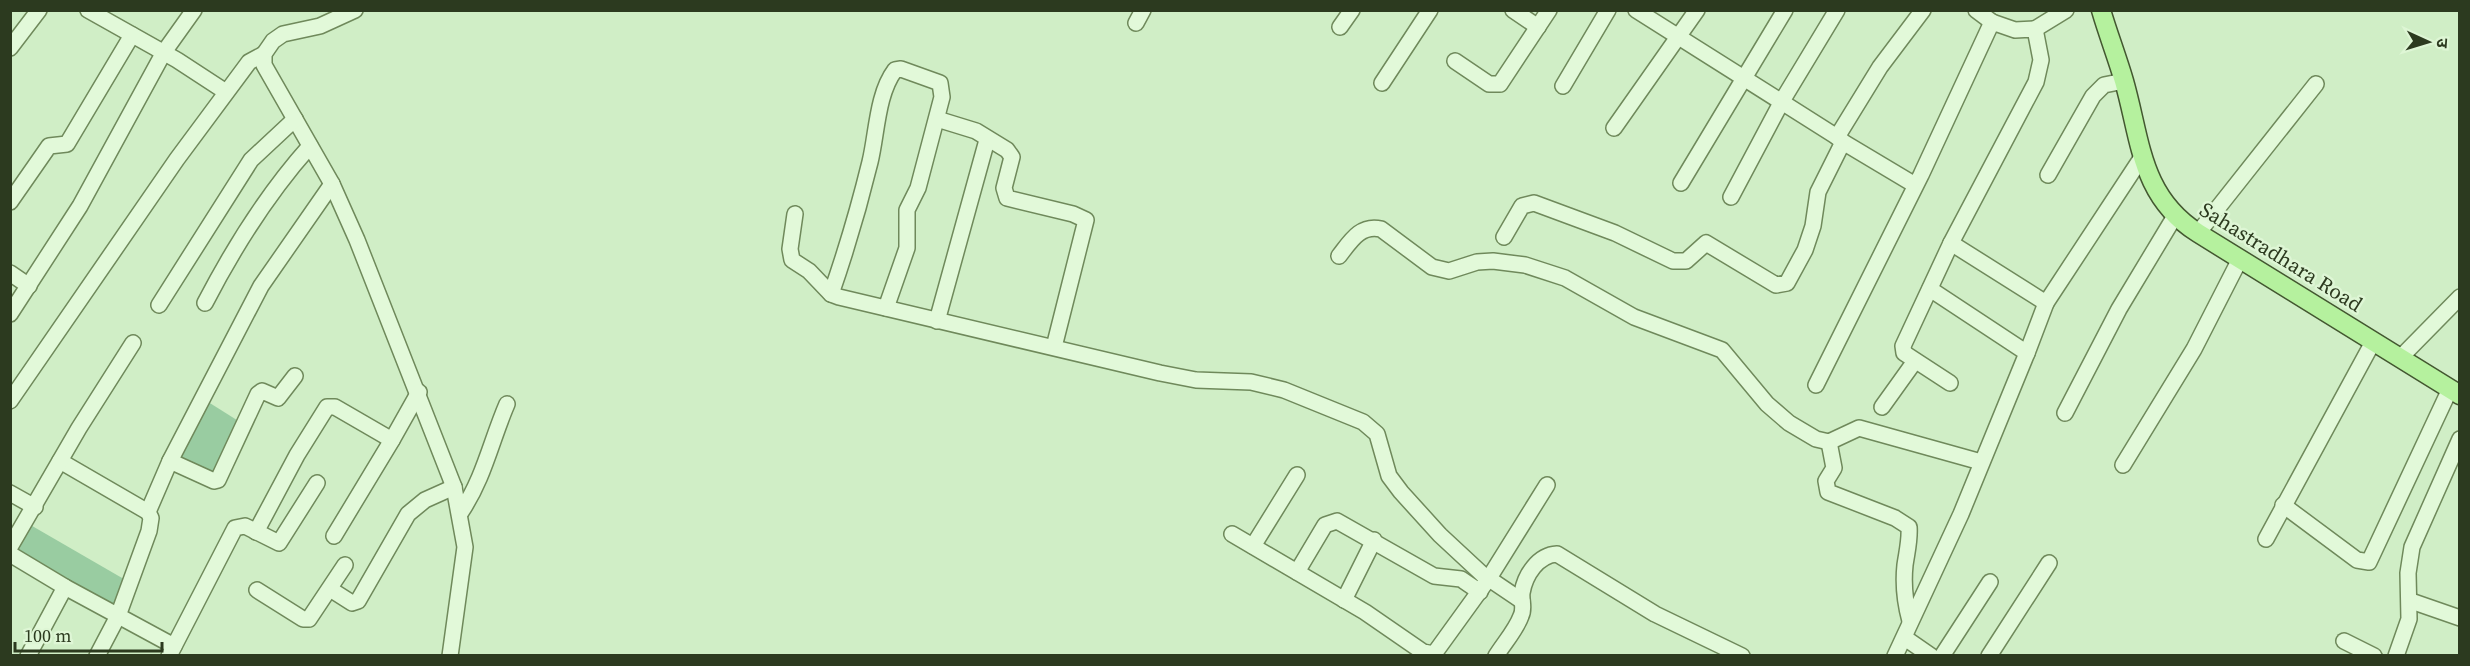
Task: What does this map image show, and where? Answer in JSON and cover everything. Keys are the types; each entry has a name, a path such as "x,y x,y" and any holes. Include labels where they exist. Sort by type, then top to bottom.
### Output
{"main road":[{"name":"Sahastradhara Road","path":"2101,10 2124,81 2146,173 2175,216 2198,233 2457,392"}],"street":[{"path":"10,48 39,10"},
{"path":"88,10 164,52 226,92"},
{"path":"10,314 80,206 164,52 194,10"},
{"path":"11,399 226,92 252,60 264,54 273,41 283,34 320,26 355,10"},
{"path":"1340,27 1352,10"},
{"path":"1382,83 1430,10"},
{"path":"1513,10 1538,27"},
{"path":"1455,61 1489,84 1497,85 1549,10"},
{"path":"1563,86 1608,10"},
{"path":"1636,10 1915,185"},
{"path":"1614,128 1697,10"},
{"path":"1681,183 1785,10"},
{"path":"1731,197 1782,101 1837,10"},
{"path":"1503,237 1522,206 1534,203 1615,233 1673,261 1686,261 1706,243 1782,285 1791,279 1806,250 1813,226 1818,192 1840,139 1880,67 1923,10"},
{"path":"1976,10 1992,22 2015,30 2034,29 2066,10"},
{"path":"1816,385 1915,185 1992,22"},
{"path":"1950,383 1904,353 1903,346 1951,243 2036,82 2041,60 2034,29"},
{"path":"10,202 49,146 67,144 132,35"},
{"path":"264,54 266,71 332,184 419,392 454,487 461,512 465,547 450,656"},
{"path":"831,294 865,184 884,95 895,70 901,69 940,83 942,97 918,188 907,210 907,248 886,308"},
{"path":"2048,175 2093,96 2104,85 2124,81"},
{"path":"2198,233 2316,84"},
{"path":"159,305 251,159 295,119"},
{"path":"936,119 976,131 987,140 1007,150 1012,158 1004,188 1007,198 1073,214 1086,220 1054,347"},
{"path":"937,321 987,140"},
{"path":"205,303 238,242 285,175 310,146"},
{"path":"1895,656 1961,514 2046,303 2142,157"},
{"path":"148,512 170,461 261,286 332,184"},
{"path":"795,214 790,249 792,260 809,271 831,294 937,321 1196,380 1251,382 1284,390 1363,422 1377,434 1389,476 1401,492 1440,535 1489,578 1522,601"},
{"path":"2065,413 2119,309 2175,216"},
{"path":"1339,256 1358,233 1372,227 1381,229 1432,267 1441,271 1492,261 1525,265 1565,278 1634,317 1722,350 1767,404 1789,423 1815,439 1829,442 1859,428 1981,462"},
{"path":"1951,243 2046,303"},
{"path":"2122,465 2194,349 2240,259"},
{"path":"10,273 29,286"},
{"path":"1930,289 2027,353"},
{"path":"2400,358 2460,297"},
{"path":"2266,539 2373,342"},
{"path":"10,547 60,461 133,344"},
{"path":"1882,407 1915,361"},
{"path":"170,461 214,481 218,480 258,394 262,392 278,398 295,376"},
{"path":"334,536 419,392"},
{"path":"2283,504 2357,560 2369,561 2457,392"},
{"path":"461,512 482,475 507,404"},
{"path":"256,532 297,456 327,407 335,407 392,440"},
{"path":"2396,656 2409,619 2411,601 2408,573 2412,547 2460,439"},
{"path":"1829,442 1834,468 1826,482 1828,492 1895,518 1909,527 1910,537 1905,567 1905,604 1910,621"},
{"path":"60,461 148,512 150,518 149,531 118,616 97,656"},
{"path":"1253,546 1297,475"},
{"path":"10,554 118,616 171,651 235,528 245,526 279,543 317,483"},
{"path":"1232,534 1344,600 1423,652 1434,654 1489,578 1547,485"},
{"path":"330,589 352,603 358,601 408,514 425,500 454,487"},
{"path":"10,493 35,507"},
{"path":"1297,572 1325,525 1332,521 1354,528 1434,576 1461,579 1479,592"},
{"path":"1344,600 1374,540"},
{"path":"1496,656 1520,619 1528,574 1546,556 1557,554 1715,650 1742,656"},
{"path":"1989,656 2049,563"},
{"path":"257,590 306,620 312,617 345,565"},
{"path":"1942,656 1990,582"},
{"path":"28,656 65,587"},
{"path":"2411,601 2460,618"},
{"path":"1905,638 1931,656"},
{"path":"2344,641 2374,656"}],"green space":[{"path":"205,400 240,422 212,474 173,458"},
{"path":"27,523 129,582 115,612 13,553"}]}
